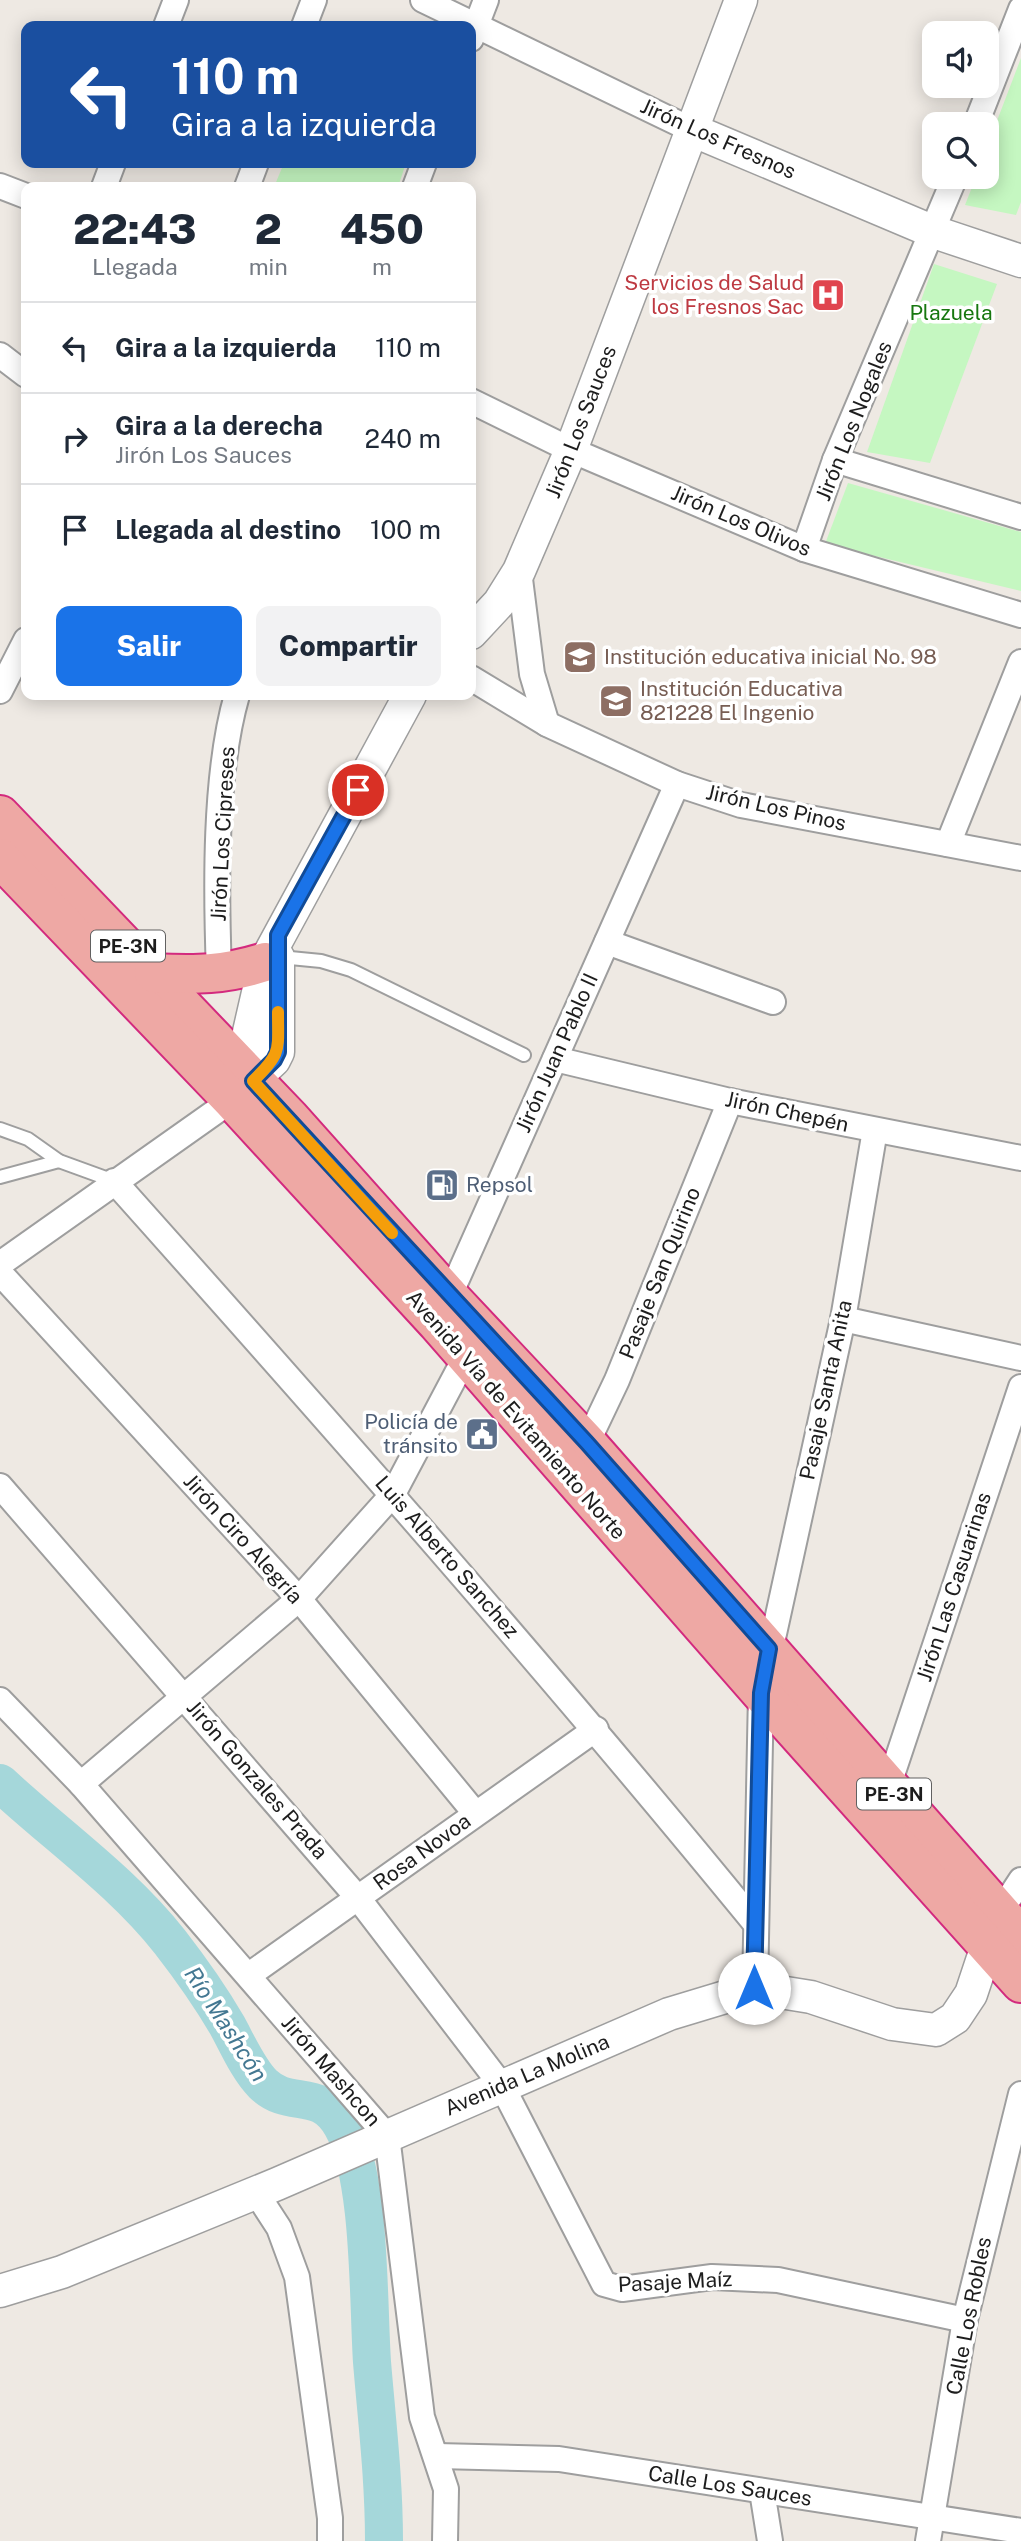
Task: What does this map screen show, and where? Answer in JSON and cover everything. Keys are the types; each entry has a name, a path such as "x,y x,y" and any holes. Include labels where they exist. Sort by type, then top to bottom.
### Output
{"highway":[{"name":"Avenida Vía de Evitamiento Norte","path":"0,815 22,866 242,1091 290,1118 443,1310 587,1443 769,1649 888,1787 1002,1930 1021,1983"},
{"name":"Avenida Vía de Evitamiento Norte","path":"22,866 154,972 242,1091"},
{"path":"154,972 219,974 274,951"},
{"name":"Avenida Vía de Evitamiento Norte","path":"443,1310 466,1356 761,1693 1002,1930"}],"street":[{"path":"168,21 176,0"},
{"path":"306,21 313,0"},
{"name":"Jirón Los Fresnos","path":"423,0 455,21"},
{"path":"476,25 486,0"},
{"name":"Jirón Los Sauces","path":"476,628 499,603 519,572 571,450 741,0"},
{"path":"981,112 1021,9"},
{"name":"Jirón Los Fresnos","path":"476,34 692,130 934,232 1021,261"},
{"path":"0,186 21,194"},
{"name":"Jirón Los Nogales","path":"804,549 835,460 950,189"},
{"path":"0,355 21,368"},
{"name":"Jirón Los Olivos","path":"476,403 571,450 804,549 1021,615"},
{"path":"835,460 1021,517"},
{"path":"519,572 532,674 547,724"},
{"path":"0,691 21,650"},
{"path":"948,844 1021,662"},
{"name":"Jirón Los Pinos","path":"476,681 547,724 677,784 741,804 1021,858"},
{"name":"Jirón Los Cipreses","path":"219,974 221,816 229,719 235,700"},
{"path":"0,1264 242,1091 274,1060 278,1052 274,951 408,700"},
{"name":"Jirón Juan Pablo II","path":"443,1310 677,784"},
{"path":"607,942 773,1002"},
{"name":"Jirón Chepén","path":"555,1059 730,1101 1021,1158"},
{"name":"Pasaje San Quirino","path":"587,1443 617,1380 730,1101"},
{"name":"Pasaje Santa Anita","path":"754,1988 761,1693 843,1319 875,1130"},
{"name":"Luis Alberto Sanchez","path":"114,1181 393,1494 596,1729 754,1922"},
{"name":"Jirón Ciro Alegría","path":"0,1273 299,1600 475,1813"},
{"path":"843,1319 1021,1358"},
{"path":"81,1784 299,1600 393,1494 466,1356"},
{"name":"Jirón Las Casuarinas","path":"888,1787 1021,1387"},
{"name":"Jirón Gonzales Prada","path":"0,1486 359,1898 502,2085"},
{"name":"Jirón Mashcon","path":"0,1700 81,1784 249,1975 377,2141 426,2438 437,2456 446,2489 445,2541"},
{"name":"Rosa Novoa","path":"249,1975 596,1729"},
{"path":"1002,1930 1021,1880"},
{"name":"Avenida La Molina","path":"0,2291 62,2272 266,2188 668,2014 754,1988 811,1997 892,2024 919,2030 936,2030 955,2018 971,1994 1002,1930"},
{"name":"Pasaje Maíz","path":"502,2085 604,2284 622,2289 712,2277 778,2280 965,2320"},
{"name":"Calle Los Robles","path":"928,2541 965,2320 1021,2094"},
{"path":"266,2188 297,2277 330,2518 330,2541"},
{"name":"Calle Los Sauces","path":"437,2456 559,2459 1021,2531"},
{"path":"762,2491 770,2541"}],"lane":[{"path":"274,951 351,970 524,1055"},
{"name":"Luis Alberto Sanchez","path":"0,1129 28,1139 58,1161 114,1181"},
{"path":"0,1177 58,1161"}],"green space":[{"path":"1021,58 1021,202 1016,215 965,205 971,189 999,189 999,116"},
{"path":"282,168 404,168 400,182 276,182"},
{"name":"Plazuela","path":"934,264 997,284 930,463 867,452"},
{"path":"848,483 1021,532 1021,591 825,544"}],"waterway":[{"name":"Río Mashcón","path":"0,1783 110,1879 151,1920 200,1983 263,2084 283,2096 324,2106 342,2126 351,2148 363,2207 382,2473 384,2541"}],"slow traffic":[{"path":"278,1012 278,1052 274,1060 253,1081 290,1118 392,1233"}],"place":[{"name":"Servicios de Salud los Fresnos Sac","path":"828,295"},
{"name":"Institución educativa inicial No. 98","path":"580,657"},
{"name":"Institución Educativa 821228 El Ingenio","path":"616,701"},
{"name":"Repsol","path":"442,1185"},
{"name":"Policía de tránsito","path":"482,1434"}],"route":[{"path":"358,790 278,935 278,1052 274,1060 253,1081 290,1118 449,1296 587,1443 769,1649 761,1693 754,1988"}]}
